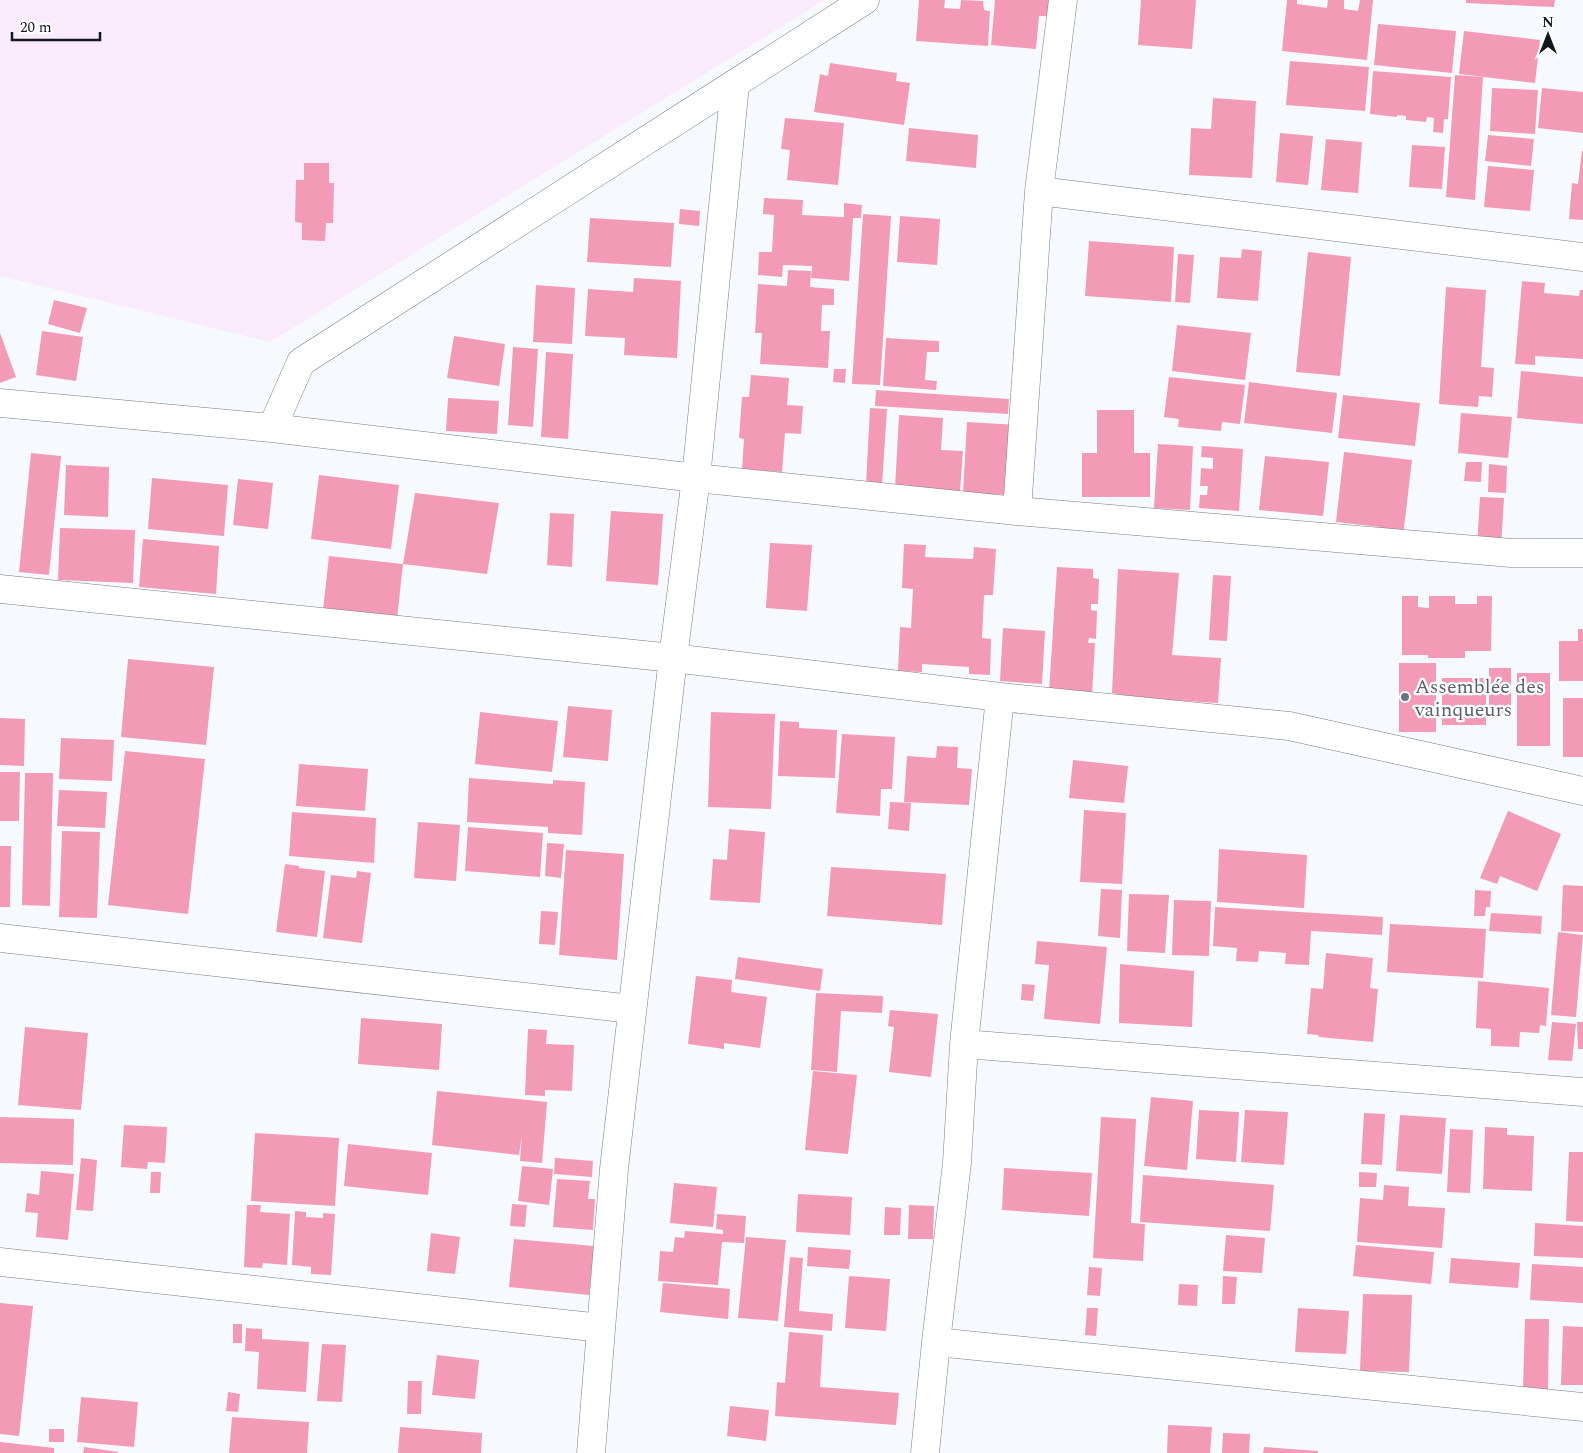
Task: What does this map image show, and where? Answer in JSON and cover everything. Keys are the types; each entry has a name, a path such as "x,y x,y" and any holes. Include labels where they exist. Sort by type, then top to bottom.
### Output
{"street":[{"path":"272,428 301,362 865,0"},
{"path":"1018,511 1039,191 1063,0"},
{"path":"591,1453 614,1169 673,658 696,478 735,85"},
{"path":"1039,191 1583,257"},
{"path":"0,403 272,428 696,478 1018,511 1511,553 1583,553"},
{"path":"0,589 673,658 1000,697 1289,726 1583,791"},
{"path":"925,1453 957,1163 964,1044 1000,697"},
{"path":"0,938 632,1009"},
{"path":"964,1044 1583,1092"},
{"path":"0,1262 601,1328"},
{"path":"936,1342 1583,1407"}],"shaded area":[{"path":"0,0 825,0 270,342 0,276"}],"building":[{"path":"919,0 945,0 944,8 960,9 961,0 983,1 984,10 990,11 988,46 916,41"},
{"path":"995,0 1051,0 1049,16 1039,16 1036,49 991,45"},
{"path":"1141,0 1196,0 1192,49 1138,45"},
{"path":"1287,0 1297,0 1297,4 1327,8 1328,0 1344,0 1344,9 1358,11 1360,0 1373,0 1367,60 1282,51"},
{"path":"1466,0 1555,0 1554,7 1466,3"},
{"path":"1378,24 1456,31 1452,73 1374,65"},
{"path":"1464,31 1540,40 1535,83 1459,74"},
{"path":"1290,61 1369,67 1365,111 1286,105"},
{"path":"830,63 897,73 896,81 910,83 904,125 814,112 820,74 828,76"},
{"path":"1373,71 1451,77 1448,119 1444,119 1443,133 1433,132 1434,118 1427,117 1426,122 1406,120 1406,116 1370,114"},
{"path":"1455,75 1483,77 1475,200 1446,197"},
{"path":"1492,88 1538,90 1535,134 1490,131"},
{"path":"1542,88 1583,92 1583,133 1538,128"},
{"path":"1213,98 1256,101 1252,178 1189,175 1191,128 1211,129"},
{"path":"785,118 844,123 838,185 787,180 790,150 781,149"},
{"path":"909,128 978,135 976,168 906,161"},
{"path":"1280,133 1313,136 1308,185 1276,182"},
{"path":"1488,135 1534,139 1531,166 1485,161"},
{"path":"1326,139 1362,142 1358,193 1321,190"},
{"path":"1412,145 1445,147 1442,189 1409,187"},
{"path":"1582,151 1583,220 1569,219 1572,183 1578,184"},
{"path":"304,163 329,163 329,183 334,183 333,223 326,223 325,241 302,240 302,223 295,222 296,180 304,180"},
{"path":"1488,166 1534,170 1530,211 1484,207"},
{"path":"764,198 803,200 802,215 844,217 844,203 862,205 861,218 853,218 849,281 811,278 812,266 783,265 782,277 758,275 759,252 772,252 774,215 763,214"},
{"path":"680,209 700,211 699,226 679,224"},
{"path":"863,214 891,216 880,385 852,384"},
{"path":"900,216 940,219 937,265 897,262"},
{"path":"590,218 674,223 671,267 587,262"},
{"path":"1089,241 1174,247 1171,302 1085,296"},
{"path":"1242,249 1262,251 1258,301 1217,298 1220,257 1241,258"},
{"path":"1308,252 1351,257 1340,376 1296,372"},
{"path":"1178,254 1194,255 1190,303 1175,302"},
{"path":"788,270 811,271 810,287 834,289 834,305 822,305 821,331 830,331 828,368 760,364 762,333 755,333 758,284 787,286"},
{"path":"634,278 681,281 677,358 624,355 625,338 585,336 588,289 633,292"},
{"path":"1522,281 1545,283 1544,293 1579,296 1580,290 1583,290 1583,359 1535,356 1535,365 1515,364"},
{"path":"536,285 575,288 572,344 533,342"},
{"path":"1446,287 1486,290 1481,367 1494,368 1492,397 1479,396 1478,407 1439,404"},
{"path":"54,300 87,308 80,333 48,324"},
{"path":"1177,325 1251,333 1245,380 1172,371"},
{"path":"42,331 83,337 76,381 36,375"},
{"path":"0,333 16,377 0,383"},
{"path":"454,336 505,344 499,386 447,378"},
{"path":"886,338 939,341 939,352 927,352 925,380 937,381 936,390 883,386"},
{"path":"513,347 538,349 533,427 508,425"},
{"path":"546,352 573,354 568,439 541,437"},
{"path":"834,369 846,369 845,383 833,382"},
{"path":"1521,371 1583,377 1583,424 1517,418"},
{"path":"751,375 789,378 787,405 803,406 801,434 785,433 782,472 742,469 744,439 739,438 742,397 749,397"},
{"path":"1169,377 1245,385 1240,424 1222,422 1221,431 1178,427 1179,419 1164,417"},
{"path":"1249,382 1337,393 1332,433 1244,423"},
{"path":"876,390 1009,399 1008,414 875,406"},
{"path":"1343,395 1420,403 1415,446 1338,438"},
{"path":"448,398 499,401 497,434 446,431"},
{"path":"870,408 887,409 882,485 866,484"},
{"path":"1097,410 1134,410 1134,453 1150,453 1150,497 1082,497 1082,453 1097,453"},
{"path":"1461,413 1512,417 1508,458 1458,453"},
{"path":"899,415 943,418 941,450 963,451 960,492 895,488"},
{"path":"967,422 1017,425 1012,495 963,493"},
{"path":"1158,444 1193,446 1190,510 1154,508"},
{"path":"1202,446 1243,449 1239,511 1199,508 1200,495 1207,495 1208,486 1200,486 1201,468 1213,469 1213,458 1201,457"},
{"path":"1344,452 1412,460 1403,536 1379,533 1380,527 1336,522"},
{"path":"31,453 61,456 49,575 19,572"},
{"path":"1265,456 1329,462 1323,516 1259,510"},
{"path":"1466,462 1482,462 1481,482 1464,481"},
{"path":"1489,464 1507,466 1506,493 1488,492"},
{"path":"66,465 109,467 108,517 64,515"},
{"path":"319,475 399,485 391,549 311,539"},
{"path":"152,478 228,485 224,536 148,529"},
{"path":"238,479 273,483 268,529 233,525"},
{"path":"415,493 499,503 487,574 403,564"},
{"path":"1480,497 1504,498 1501,548 1477,546"},
{"path":"611,511 663,514 658,585 606,581"},
{"path":"550,513 574,514 572,567 547,565"},
{"path":"60,528 135,530 133,583 58,580"},
{"path":"143,539 219,546 216,594 139,587"},
{"path":"770,543 812,545 807,611 766,608"},
{"path":"904,544 926,545 925,557 973,559 974,547 996,549 993,595 984,595 982,638 991,639 990,675 969,674 969,667 922,664 922,672 898,671 900,627 911,628 913,589 902,588"},
{"path":"329,556 403,564 397,619 323,610"},
{"path":"1057,567 1093,569 1093,578 1099,579 1098,604 1091,604 1091,610 1097,611 1096,639 1089,638 1088,643 1095,643 1092,695 1049,692"},
{"path":"1118,569 1179,573 1172,655 1221,658 1218,703 1138,698 1112,693"},
{"path":"1213,575 1231,576 1227,641 1209,640"},
{"path":"1402,596 1418,596 1418,607 1429,608 1429,596 1455,596 1455,604 1477,604 1477,596 1492,596 1491,651 1465,651 1465,658 1428,658 1428,655 1402,655"},
{"path":"1003,628 1045,631 1042,684 1000,681"},
{"path":"1578,629 1583,629 1583,681 1559,681 1559,641 1578,641"},
{"path":"128,659 214,667 206,745 121,737"},
{"path":"1399,663 1436,663 1436,732 1399,732"},
{"path":"1489,668 1511,668 1511,717 1489,717"},
{"path":"1517,673 1550,673 1550,746 1517,746"},
{"path":"1442,678 1486,678 1486,725 1442,725"},
{"path":"1563,698 1583,698 1583,757 1563,757"},
{"path":"568,706 612,710 608,761 563,757"},
{"path":"480,712 558,721 552,772 475,764"},
{"path":"711,712 775,714 771,809 708,807"},
{"path":"0,718 25,719 24,766 0,765"},
{"path":"780,721 799,722 799,728 837,730 835,778 778,776"},
{"path":"842,734 895,737 892,789 881,789 880,816 836,813"},
{"path":"61,738 114,740 112,781 59,779"},
{"path":"937,746 958,747 957,768 972,769 969,805 904,802 907,756 936,758"},
{"path":"125,751 205,759 188,914 108,905"},
{"path":"1073,760 1128,766 1124,803 1069,798"},
{"path":"299,764 368,769 365,811 296,806"},
{"path":"0,772 20,772 19,821 0,821"},
{"path":"25,773 53,773 50,906 22,905"},
{"path":"469,778 553,784 553,780 585,782 582,835 548,833 548,827 467,822"},
{"path":"59,790 107,792 105,828 57,826"},
{"path":"890,802 911,803 909,831 888,829"},
{"path":"1084,810 1126,813 1122,884 1080,882"},
{"path":"1508,811 1561,834 1537,891 1500,876 1497,884 1480,878"},
{"path":"292,812 376,818 374,863 289,856"},
{"path":"418,822 460,825 456,881 414,878"},
{"path":"468,827 543,833 540,877 465,871"},
{"path":"729,829 765,832 760,903 710,900 713,859 727,860"},
{"path":"62,831 100,832 97,918 59,917"},
{"path":"547,843 564,844 561,878 545,876"},
{"path":"0,846 11,846 10,907 0,907"},
{"path":"1219,849 1307,855 1304,908 1217,902"},
{"path":"566,850 624,854 617,960 559,955"},
{"path":"285,864 299,866 299,868 325,871 317,937 276,932"},
{"path":"831,867 946,874 942,925 827,916"},
{"path":"357,871 371,873 362,943 323,938 331,875 356,878"},
{"path":"1563,885 1583,886 1583,932 1561,931"},
{"path":"1101,889 1122,890 1120,938 1098,936"},
{"path":"1475,890 1491,891 1490,907 1486,907 1485,916 1474,916"},
{"path":"1129,894 1169,895 1165,953 1127,951"},
{"path":"1174,900 1211,901 1209,956 1172,955"},
{"path":"1215,907 1383,917 1382,935 1311,931 1309,965 1285,964 1286,953 1259,951 1258,962 1236,961 1237,948 1213,946"},
{"path":"541,911 558,912 555,945 539,944"},
{"path":"1491,913 1542,916 1541,934 1489,931"},
{"path":"1390,924 1486,929 1483,978 1387,972"},
{"path":"1558,932 1583,935 1576,1017 1551,1015"},
{"path":"1037,941 1107,947 1100,1024 1044,1019 1049,965 1035,964"},
{"path":"1326,953 1373,958 1370,988 1378,989 1373,1042 1319,1037 1318,1035 1307,1034 1311,988 1323,989"},
{"path":"738,957 823,969 820,991 735,979"},
{"path":"1120,964 1194,971 1192,1027 1119,1023"},
{"path":"696,976 732,980 731,992 767,997 760,1048 724,1043 724,1049 688,1044"},
{"path":"1478,981 1549,988 1546,1026 1540,1025 1539,1033 1520,1032 1519,1047 1491,1046 1491,1029 1476,1028"},
{"path":"1022,984 1035,985 1033,1001 1021,1000"},
{"path":"816,993 883,996 882,1013 841,1011 837,1072 811,1070"},
{"path":"890,1010 938,1014 931,1077 889,1072 894,1027 888,1026"},
{"path":"361,1018 442,1024 439,1070 358,1064"},
{"path":"1552,1022 1576,1024 1572,1061 1548,1060"},
{"path":"1577,1022 1583,1022 1583,1049 1578,1049"},
{"path":"25,1027 88,1033 81,1110 18,1105"},
{"path":"528,1029 547,1030 546,1044 574,1045 572,1091 545,1090 545,1096 525,1095"},
{"path":"813,1071 857,1075 848,1154 805,1150"},
{"path":"437,1091 547,1102 542,1163 520,1161 522,1135 519,1155 432,1145"},
{"path":"1151,1097 1193,1101 1187,1170 1144,1166"},
{"path":"1199,1110 1239,1112 1236,1162 1196,1159"},
{"path":"1245,1110 1288,1112 1284,1165 1241,1162"},
{"path":"1364,1113 1385,1114 1382,1165 1361,1164"},
{"path":"1400,1115 1446,1118 1442,1174 1396,1171"},
{"path":"0,1117 74,1119 73,1165 0,1163"},
{"path":"1101,1117 1136,1119 1131,1223 1145,1224 1143,1261 1093,1258"},
{"path":"124,1125 167,1127 165,1163 148,1162 147,1169 121,1167"},
{"path":"1485,1127 1507,1128 1507,1135 1534,1136 1532,1191 1483,1189"},
{"path":"1450,1129 1473,1130 1470,1193 1447,1192"},
{"path":"255,1133 339,1138 335,1206 251,1201"},
{"path":"348,1144 432,1153 428,1195 344,1186"},
{"path":"1569,1152 1583,1152 1583,1222 1566,1221"},
{"path":"81,1158 97,1160 93,1211 76,1210"},
{"path":"555,1158 593,1161 592,1177 554,1174"},
{"path":"522,1166 553,1169 549,1205 518,1201"},
{"path":"1004,1168 1092,1173 1089,1216 1002,1210"},
{"path":"41,1171 74,1174 68,1240 36,1237 38,1213 25,1212 27,1193 39,1195"},
{"path":"151,1172 161,1172 160,1193 150,1193"},
{"path":"1359,1172 1377,1173 1376,1187 1359,1187"},
{"path":"1143,1175 1274,1185 1270,1231 1140,1222"},
{"path":"557,1179 590,1181 588,1199 595,1199 593,1230 553,1227"},
{"path":"674,1183 717,1187 713,1227 670,1223"},
{"path":"1384,1185 1409,1187 1408,1206 1445,1208 1442,1248 1357,1242 1360,1198 1383,1200"},
{"path":"798,1194 852,1197 850,1235 796,1232"},
{"path":"512,1204 527,1205 525,1227 510,1226"},
{"path":"247,1205 261,1205 260,1212 290,1214 287,1265 263,1263 262,1268 244,1267"},
{"path":"909,1205 934,1206 933,1239 908,1239"},
{"path":"885,1207 901,1208 900,1235 884,1235"},
{"path":"295,1211 306,1212 306,1217 323,1218 323,1213 335,1214 331,1275 311,1274 311,1267 292,1265"},
{"path":"717,1214 746,1216 744,1243 722,1242 718,1285 658,1281 660,1251 673,1252 675,1237 684,1238 685,1231 723,1234 723,1230 716,1229"},
{"path":"1535,1223 1583,1226 1583,1258 1534,1256"},
{"path":"431,1233 460,1237 455,1274 427,1271"},
{"path":"1226,1235 1265,1238 1262,1273 1223,1271"},
{"path":"746,1237 786,1240 778,1321 738,1318"},
{"path":"514,1239 594,1246 589,1295 509,1287"},
{"path":"1356,1245 1434,1252 1431,1284 1353,1276"},
{"path":"808,1247 851,1250 849,1269 807,1266"},
{"path":"790,1257 803,1258 799,1311 833,1314 832,1331 784,1327"},
{"path":"1451,1258 1520,1263 1518,1288 1449,1283"},
{"path":"1532,1264 1583,1267 1583,1303 1530,1300"},
{"path":"1089,1267 1102,1268 1100,1296 1087,1295"},
{"path":"849,1276 890,1279 886,1331 845,1328"},
{"path":"1223,1276 1237,1277 1235,1304 1222,1304"},
{"path":"663,1283 730,1289 728,1319 660,1312"},
{"path":"1179,1284 1198,1285 1197,1306 1178,1305"},
{"path":"1363,1294 1412,1295 1409,1372 1360,1371"},
{"path":"0,1303 33,1306 19,1436 0,1434"},
{"path":"1087,1308 1098,1308 1096,1336 1085,1335"},
{"path":"1298,1308 1349,1311 1346,1354 1295,1352"},
{"path":"1525,1319 1549,1319 1548,1389 1523,1389"},
{"path":"233,1324 242,1324 242,1343 233,1343"},
{"path":"1563,1326 1583,1327 1583,1385 1561,1385"},
{"path":"246,1328 262,1329 262,1339 309,1342 306,1392 257,1389 259,1352 245,1351"},
{"path":"789,1332 823,1335 820,1387 899,1393 896,1425 775,1416 777,1382 785,1383"},
{"path":"322,1344 346,1345 342,1402 317,1401"},
{"path":"437,1355 479,1360 475,1399 432,1395"},
{"path":"408,1381 422,1381 421,1414 407,1414"},
{"path":"228,1392 240,1394 238,1412 226,1411"},
{"path":"81,1397 138,1402 134,1447 77,1442"},
{"path":"730,1406 769,1410 766,1441 727,1436"},
{"path":"232,1417 309,1422 307,1453 229,1453"},
{"path":"1168,1425 1212,1427 1210,1453 1167,1453"},
{"path":"400,1427 482,1433 481,1453 398,1453"},
{"path":"49,1429 64,1429 64,1442 49,1442"},
{"path":"1223,1433 1250,1434 1249,1453 1222,1453"},
{"path":"0,1442 54,1448 54,1453 0,1453"},
{"path":"84,1447 118,1452 118,1453 83,1453"},
{"path":"1264,1447 1318,1451 1318,1453 1263,1453"}],"place":[{"name":"Assemblée des vainqueurs","path":"1405,697"}]}
